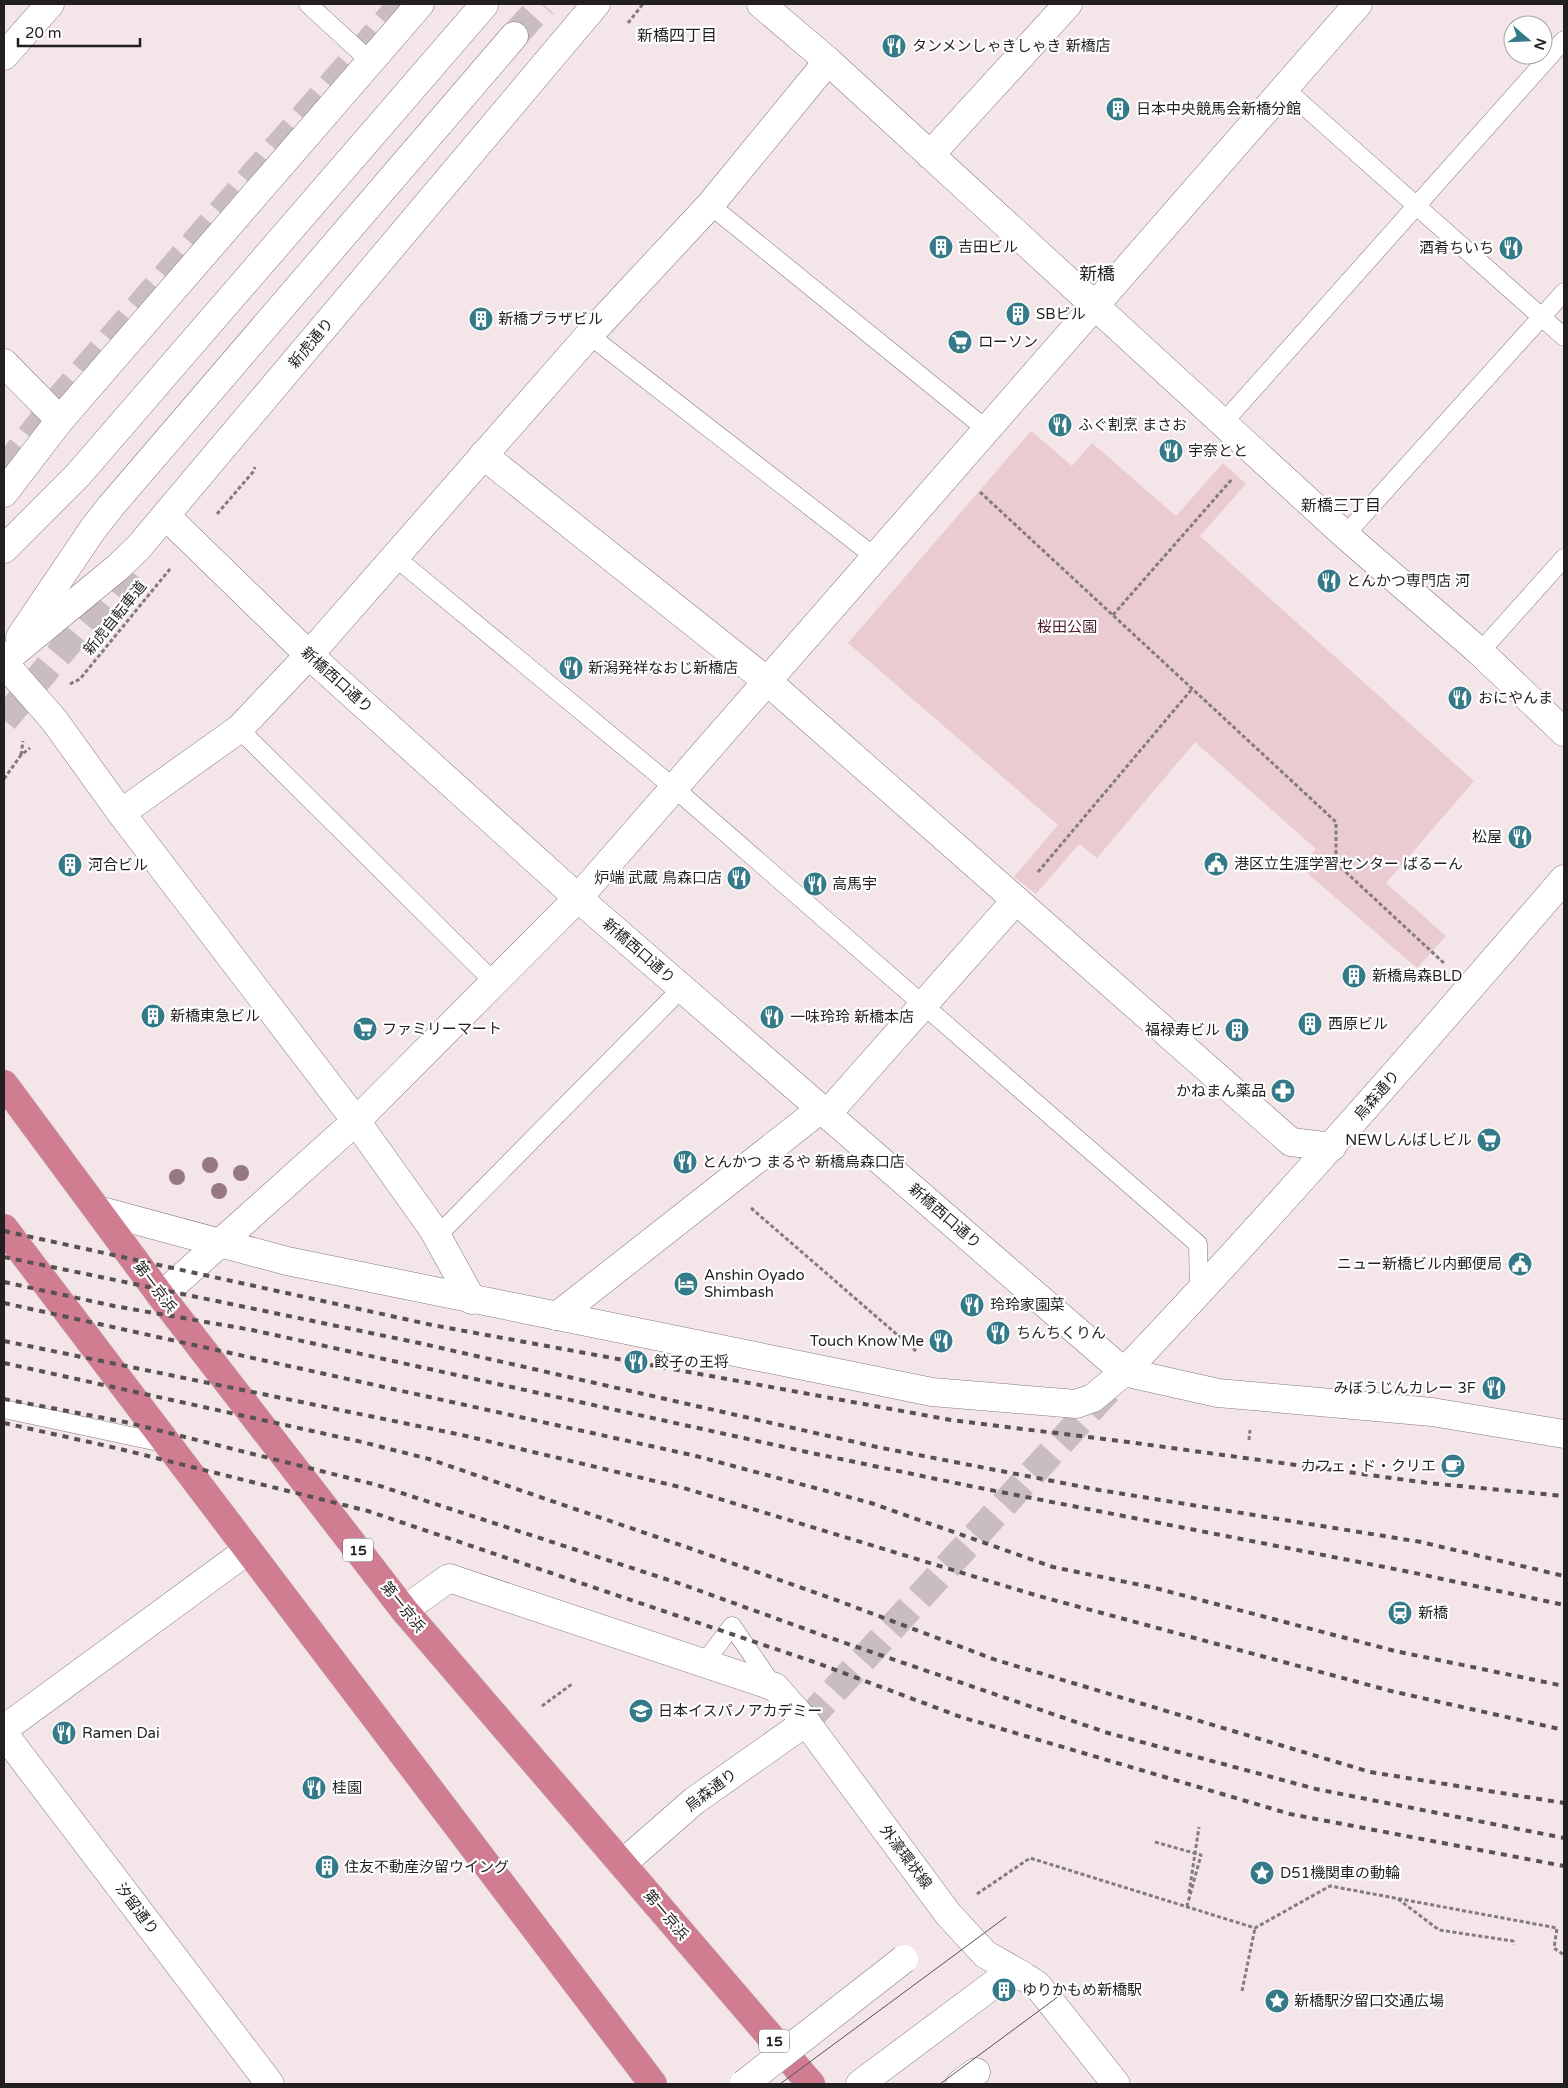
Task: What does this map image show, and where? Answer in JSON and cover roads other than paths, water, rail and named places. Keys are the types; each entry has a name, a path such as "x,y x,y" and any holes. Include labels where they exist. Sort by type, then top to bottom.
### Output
{"highway":[{"name":"第一京浜","path":"4,1084 161,1296 404,1610 811,2084"},
{"path":"4,1228 653,2084"}],"street":[{"path":"4,56 50,4"},
{"path":"4,493 60,420 420,4"},
{"name":"新虎通り","path":"4,662 117,568 166,516 596,4"},
{"path":"930,155 1068,4"},
{"path":"161,1296 356,1121 578,898 1358,4"},
{"path":"4,549 78,475 484,5"},
{"path":"765,5 1344,535 1480,652 1564,732"},
{"path":"472,1300 457,1270 436,1236 356,1121 121,813 54,720 4,662 93,529 111,506 514,36"},
{"path":"121,813 239,729 309,655 589,335 710,205 828,61"},
{"path":"4,363 60,420"},
{"path":"483,456 767,681 1291,1142 1332,1147"},
{"name":"新橋西口通り","path":"166,516 309,655 578,898 825,1110 1124,1372"},
{"name":"烏森通り","path":"98,1210 287,1261 932,1392 1076,1404 1093,1398 1124,1372 1200,1293 1332,1147 1564,879"},
{"path":"557,1316 825,1110 1016,900"},
{"path":"1124,1372 1218,1393 1432,1412 1564,1434"},
{"path":"4,1729 210,1576 248,1550"},
{"path":"404,1610 449,1578 774,1687"},
{"name":"外濠環状線","path":"774,1687 806,1722 948,1914 985,1954 1022,1975 1047,1995 1110,2077"},
{"name":"烏森通り","path":"622,1864 694,1801 806,1722"},
{"name":"汐留通り","path":"4,1734 270,2084"},
{"path":"744,2084 904,1959"},
{"path":"860,2084 998,1981 1010,1975 1022,1975"}],"lane":[{"path":"308,4 370,61"},
{"path":"1223,423 1564,40"},
{"path":"1284,88 1564,337"},
{"path":"710,205 986,429"},
{"path":"1344,535 1564,292"},
{"path":"589,335 875,557"},
{"path":"394,557 673,788 1198,1244 1200,1293"},
{"path":"1480,652 1564,558"},
{"path":"239,729 494,982"},
{"path":"436,1236 682,988"},
{"path":"4,1409 168,1444"},
{"path":"704,1663 732,1626 774,1687"}],"tunnel":[{"path":"514,36 543,4"},
{"path":"4,470 62,396 401,5"},
{"path":"4,720 137,561"},
{"path":"806,1722 1110,1388"}],"tram line":[{"path":"780,2084 1006,1917"},
{"path":"940,2084 1059,1996"}],"railway":[{"path":"4,1231 432,1325 951,1420 1428,1483 1564,1496"},
{"path":"4,1257 419,1343 877,1447 1099,1490 1421,1542 1564,1576"},
{"path":"4,1282 114,1306 252,1330 970,1486 1410,1572 1564,1605"},
{"path":"4,1303 696,1456 871,1503 1053,1567 1155,1588 1395,1651 1564,1686"},
{"path":"4,1341 462,1435 684,1488 1035,1595 1391,1691 1564,1730"},
{"path":"4,1363 362,1442 429,1459 836,1600 996,1660 1370,1772 1564,1803"},
{"path":"4,1399 125,1422 377,1485 681,1584 819,1634 1108,1733 1316,1789 1564,1838"},
{"path":"4,1423 116,1448 368,1511 817,1663 961,1717 1290,1814 1564,1866"}],"place":[{"name":"タンメンしゃきしゃき 新橋店","path":"894,46"},
{"name":"日本中央競馬会新橋分館","path":"1118,109"},
{"name":"吉田ビル","path":"941,247"},
{"name":"酒肴ちいち","path":"1511,248"},
{"name":"SBビル","path":"1018,314"},
{"name":"新橋プラザビル","path":"481,319"},
{"name":"ローソン","path":"960,342"},
{"name":"ふぐ割烹 まさお","path":"1060,425"},
{"name":"宇奈とと","path":"1171,451"},
{"name":"とんかつ専門店 河","path":"1329,581"},
{"name":"新潟発祥なおじ新橋店","path":"571,668"},
{"name":"おにやんま","path":"1460,698"},
{"name":"松屋","path":"1520,837"},
{"name":"港区立生涯学習センター ばるーん","path":"1216,864"},
{"name":"河合ビル","path":"70,865"},
{"name":"炉端 武蔵 鳥森口店","path":"739,878"},
{"name":"高馬宇","path":"815,884"},
{"name":"新橋烏森BLD","path":"1354,976"},
{"name":"新橋東急ビル","path":"153,1016"},
{"name":"一味玲玲 新橋本店","path":"772,1017"},
{"name":"西原ビル","path":"1310,1024"},
{"name":"ファミリーマート","path":"365,1029"},
{"name":"福禄寿ビル","path":"1237,1030"},
{"name":"かねまん薬品","path":"1283,1091"},
{"name":"NEWしんばしビル","path":"1489,1140"},
{"name":"とんかつ まるや 新橋烏森口店","path":"685,1162"},
{"name":"ニュー新橋ビル内郵便局","path":"1520,1264"},
{"name":"Anshin Oyado Shimbash","path":"686,1284"},
{"name":"玲玲家園菜","path":"972,1305"},
{"name":"ちんちくりん","path":"998,1333"},
{"name":"Touch Know Me","path":"941,1341"},
{"name":"餃子の王将","path":"636,1362"},
{"name":"みぼうじんカレー 3F","path":"1494,1388"},
{"name":"カフェ・ド・クリエ","path":"1453,1466"},
{"name":"新橋","path":"1400,1613"},
{"name":"日本イスパノアカデミー","path":"641,1711"},
{"name":"Ramen Dai","path":"64,1733"},
{"name":"桂園","path":"314,1788"},
{"name":"住友不動産汐留ウイング","path":"327,1867"},
{"name":"D51機関車の動輪","path":"1262,1873"},
{"name":"ゆりかもめ新橋駅","path":"1004,1990"},
{"name":"新橋駅汐留口交通広場","path":"1277,2001"}],"district":[{"name":"新橋四丁目","path":"677,35"},
{"name":"新橋","path":"1097,274"},
{"name":"新橋三丁目","path":"1341,505"}],"park label":[{"name":"桜田公園","path":"1067,627"}]}
